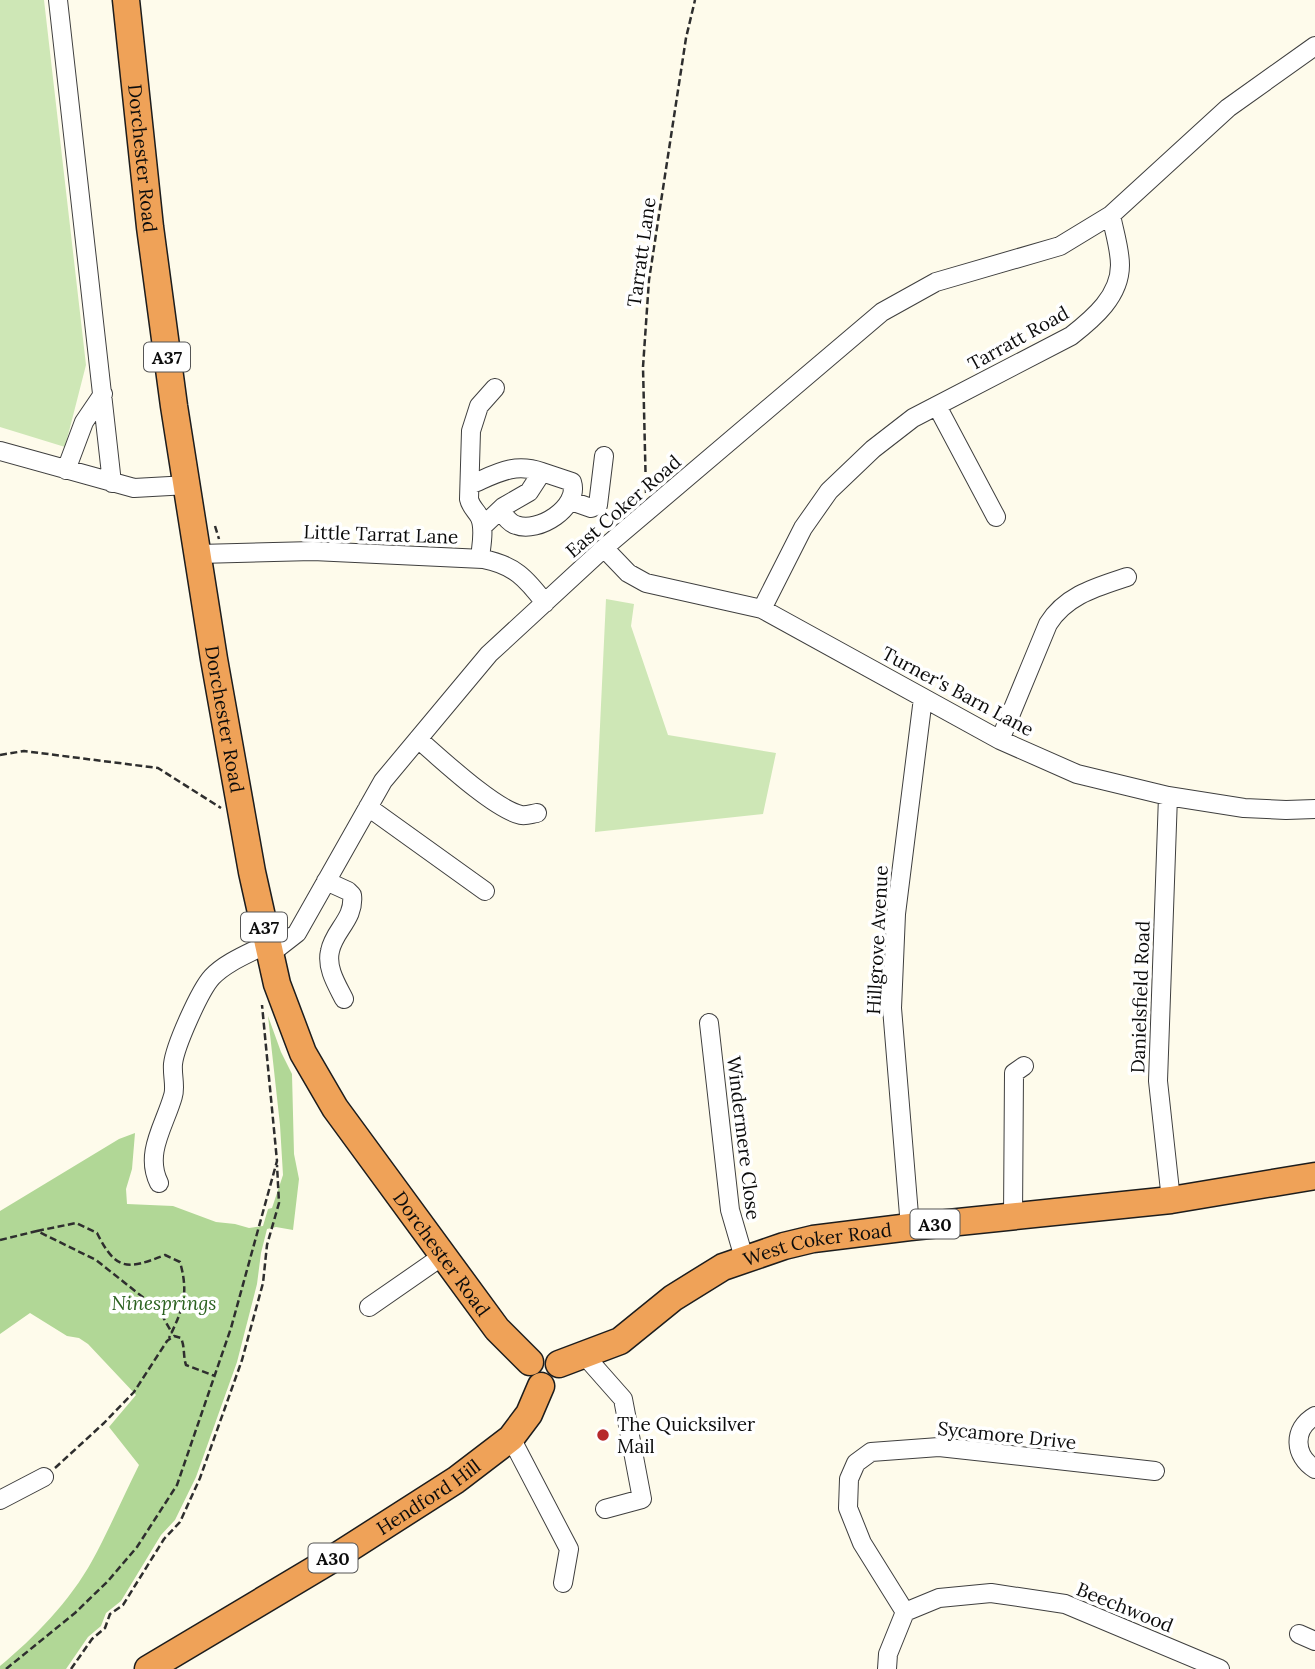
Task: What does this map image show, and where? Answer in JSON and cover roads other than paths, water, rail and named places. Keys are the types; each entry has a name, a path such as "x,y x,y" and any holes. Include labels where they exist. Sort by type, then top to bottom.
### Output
{"highway":[{"name":"Dorchester Road","path":"127,0 161,320 214,659 252,872 269,949 289,1017 303,1053 335,1108 497,1329 535,1374"},
{"name":"West Coker Road","path":"559,1364 620,1341 696,1282 744,1258 813,1239 1171,1200 1315,1175"},
{"name":"Hendford Hill","path":"535,1374 548,1386 559,1374 559,1364"},
{"name":"Hendford Hill","path":"148,1669 334,1558 456,1480 511,1438 529,1414 535,1374"}],"street":[{"path":"58,0 113,483"},
{"name":"East Coker Road","path":"159,1183 155,1175 154,1158 158,1130 174,1095 173,1063 183,1030 212,977 237,959 269,949 297,933 383,781 489,654 604,548 882,312 936,282 1060,246 1111,215 1228,108 1315,46"},
{"name":"Tarratt Road","path":"762,609 803,528 829,491 873,449 913,418 1071,336 1093,319 1112,295 1120,266 1111,215"},
{"path":"480,558 482,527 480,517 470,506 471,431 479,406 495,388"},
{"path":"66,470 84,422 103,394"},
{"path":"937,406 996,517"},
{"path":"0,451 113,483 143,488 188,485"},
{"path":"571,501 591,508 598,505 604,456"},
{"path":"470,485 503,471 526,466 572,482 574,488 571,501 559,515 532,526 515,525 499,510"},
{"path":"482,527 499,510 529,492 541,472"},
{"name":"Turner's Barn Lane","path":"604,548 628,573 646,583 762,609 1000,740 1077,775 1168,796 1244,808 1315,809"},
{"name":"Little Tarrat Lane","path":"199,554 313,551 480,558 509,566 522,576 545,603"},
{"path":"1000,740 1048,624 1056,612 1081,593 1127,578"},
{"name":"Hillgrove Avenue","path":"911,1227 892,1008 896,914 923,698"},
{"path":"418,739 454,771 511,812 524,816 537,813"},
{"name":"Danielsfield Road","path":"1168,796 1158,1081 1171,1200"},
{"path":"368,807 485,891"},
{"path":"326,881 352,895 352,910 329,953 332,974 344,999"},
{"name":"Windermere Close","path":"709,1023 730,1210 744,1258"},
{"path":"1013,1217 1013,1085 1014,1073 1024,1066"},
{"path":"369,1307 443,1255"},
{"path":"585,1356 623,1399 642,1499 605,1509"},
{"path":"1315,1416 1302,1427 1298,1446 1301,1456 1315,1469"},
{"path":"511,1438 569,1549 563,1583"},
{"name":"Sycamore Drive","path":"905,1612 862,1543 848,1508 849,1479 856,1463 872,1452 939,1447 1155,1471"},
{"path":"0,1500 44,1477"},
{"name":"Beechwood","path":"905,1612 939,1598 991,1593 1066,1604 1220,1669"},
{"path":"887,1669 888,1654 905,1612"}],"place":[{"name":"The Quicksilver Mail","path":"603,1435"}],"park label":[{"name":"Ninesprings","path":"164,1303"}]}
